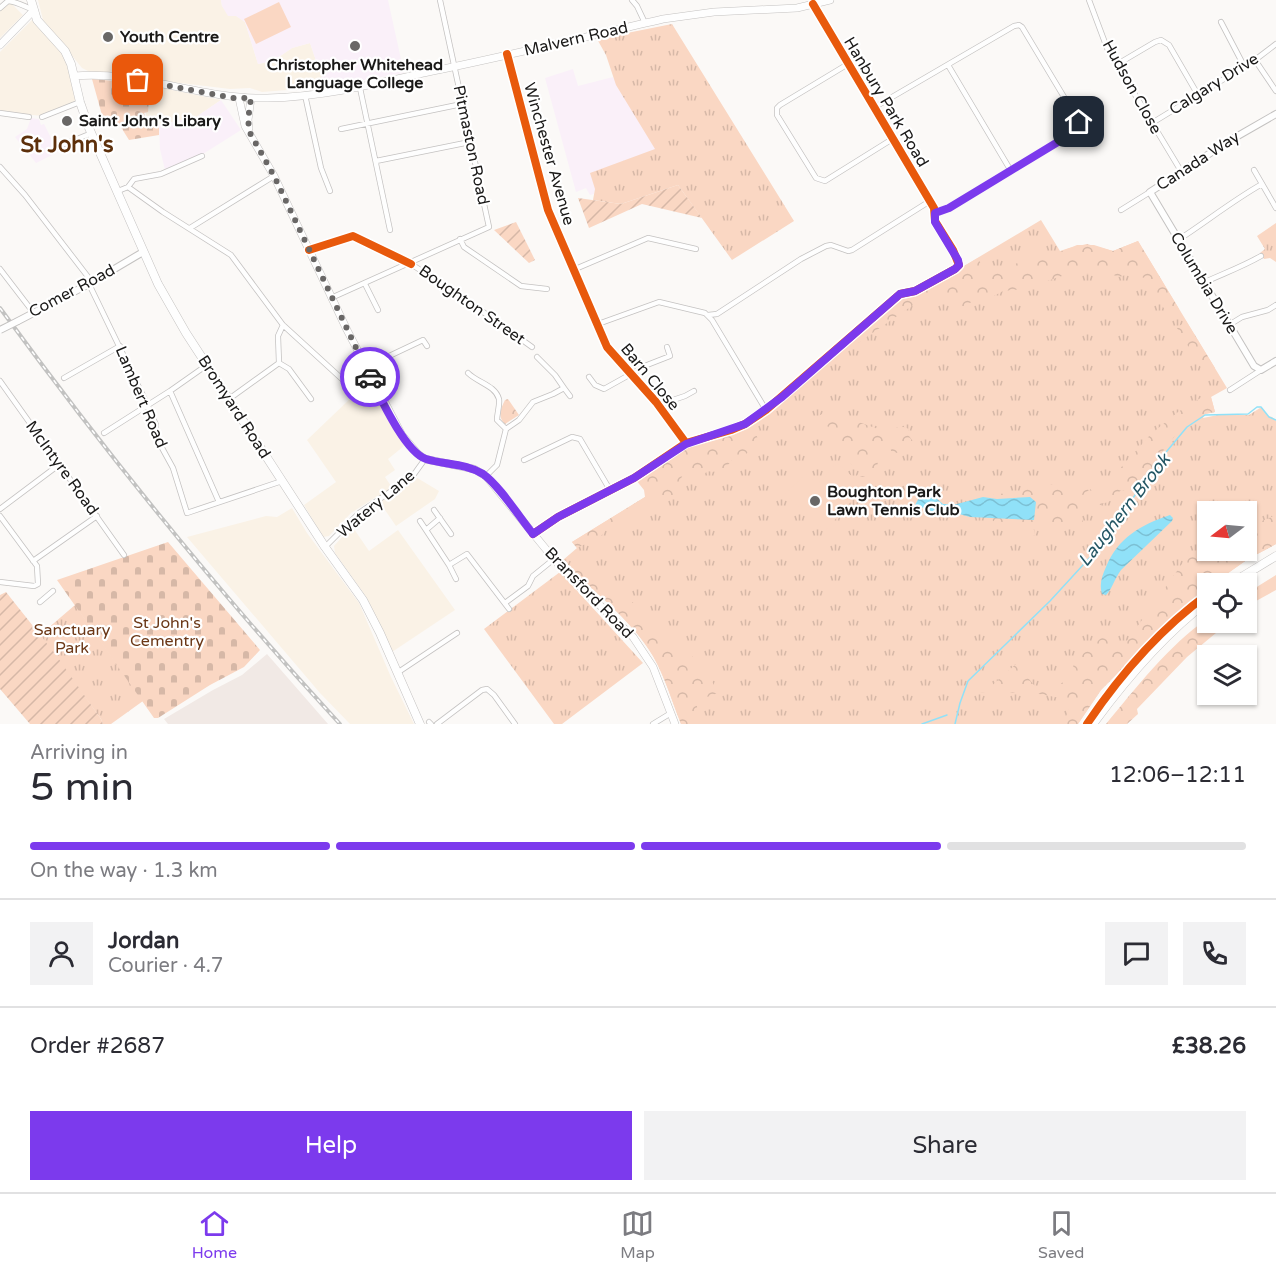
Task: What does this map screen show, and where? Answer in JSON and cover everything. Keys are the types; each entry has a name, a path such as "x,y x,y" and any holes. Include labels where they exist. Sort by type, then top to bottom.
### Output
{"main road":[{"path":"31,0 44,28 65,51 74,76"},
{"name":"Malvern Road","path":"74,76 92,74 138,80 239,98 305,95 360,88 663,19 714,12 769,11 830,0"},
{"path":"0,45 34,10"},
{"name":"Bromyard Road","path":"74,76 80,102 92,132 162,292 325,547 363,600 420,724"},
{"path":"239,98 243,119 274,176 381,399 402,435 425,459 474,469 486,476"},
{"path":"250,133 248,120 251,98"},
{"name":"Bransford Road","path":"486,476 554,559 633,638 653,667 675,724"},
{"path":"1248,573 1276,556"},
{"path":"1093,724 1142,663 1197,611"}],"street":[{"name":"Pitmaston Road","path":"440,0 489,227 460,240"},
{"path":"632,0 645,23"},
{"name":"Hudson Close","path":"1089,0 1116,65 1181,171"},
{"path":"0,8 8,1 34,10"},
{"name":"Hanbury Park Road","path":"766,410 900,294 915,291 959,265 935,222 935,213 930,201 813,4"},
{"path":"1221,22 1244,66"},
{"path":"874,107 1019,25 1079,122 1080,126 1076,131 949,208 935,213"},
{"path":"1116,65 1161,40 1169,45 1198,95"},
{"name":"Calgary Drive","path":"1152,123 1255,60 1276,44"},
{"name":"Winchester Avenue","path":"507,54 548,210 598,324"},
{"path":"1255,60 1276,91"},
{"path":"848,64 777,108 777,115 816,178 825,181 894,138"},
{"path":"948,65 1011,171"},
{"path":"360,88 390,230"},
{"path":"305,95 321,168 330,191"},
{"path":"42,117 80,102"},
{"path":"341,129 462,104"},
{"path":"0,113 29,117"},
{"name":"Canada Way","path":"1121,210 1276,114"},
{"path":"62,145 92,132"},
{"path":"376,161 470,142"},
{"path":"118,191 128,187 134,179 160,174 202,156"},
{"name":"Lambert Road","path":"0,167 25,195 91,283 156,424 156,437 172,468 187,513 219,502"},
{"path":"1254,170 1276,208"},
{"path":"190,228 274,176"},
{"path":"1178,240 1262,184"},
{"path":"128,187 231,255 283,325 365,400 374,403 381,399"},
{"name":"Columbia Drive","path":"1150,192 1254,366 1261,370"},
{"path":"598,324 659,302 708,315 717,314 801,259 831,245 848,251 852,250 930,201"},
{"path":"573,270 648,238 696,249"},
{"path":"332,298 460,240 464,247 521,286 547,289"},
{"name":"Comer Road","path":"0,330 91,283 144,252"},
{"path":"1203,283 1244,266 1261,256"},
{"name":"Boughton Street","path":"411,264 532,347"},
{"path":"0,269 33,312"},
{"path":"365,284 378,310"},
{"path":"1230,325 1242,317 1268,310 1276,305"},
{"path":"533,534 558,517 634,478 686,444 732,430 766,410 708,315"},
{"name":"Barn Close","path":"598,324 607,347 658,405 686,444"},
{"path":"279,363 278,336 283,325"},
{"path":"366,367 423,340 427,346"},
{"path":"64,378 120,346"},
{"path":"589,377 595,385 604,389 647,365 670,356 668,347"},
{"path":"537,357 570,396"},
{"path":"537,368 542,362"},
{"path":"1232,386 1276,362"},
{"path":"279,363 289,369 311,399"},
{"path":"229,399 279,363"},
{"path":"104,433 171,391 207,365"},
{"path":"468,374 494,389 500,402 497,420 506,429"},
{"path":"469,386 474,379"},
{"name":"McIntyre Road","path":"0,381 124,555"},
{"path":"486,476 497,465 506,429 519,420 532,402 564,388"},
{"path":"171,391 219,502 282,481"},
{"path":"658,405 694,391"},
{"path":"524,460 572,437 580,439 609,490"},
{"name":"Watery Lane","path":"325,547 359,513 412,477 425,459"},
{"path":"0,509 60,464"},
{"path":"434,510 451,534"},
{"path":"0,516 33,561 38,571 37,585"},
{"path":"33,561 97,516"},
{"path":"426,530 440,518"},
{"path":"420,521 456,579"},
{"path":"449,565 467,554 509,609"},
{"path":"505,603 528,586 533,576 554,559"},
{"path":"0,582 37,585 47,596"},
{"path":"40,602 53,591"},
{"path":"397,673 457,633"},
{"path":"437,724 482,690 487,689 515,724"},
{"path":"653,724 671,713"}],"shaded area":[{"path":"38,0 221,0 222,6 245,22 258,64 273,61 292,48 310,43 325,87 262,92 250,88 230,89 90,72 82,68 43,20"},
{"name":"Christopher Whitehead Language College","path":"221,0 388,0 404,73 325,87 310,43 292,48 273,61 258,64 245,22 236,16 228,16"},
{"path":"10,2 23,15 0,38 0,10"},
{"path":"32,20 64,54 77,100 43,116 0,112 0,52"},
{"path":"573,69 578,86 613,77 656,150 595,189 594,194 590,195 586,188 576,192 545,78"},
{"path":"137,83 221,100 196,117 159,125 147,122 144,98 136,88"},
{"path":"221,100 241,130 203,154 165,170 160,149 159,125 196,117"},
{"path":"31,118 39,119 41,125 44,124 58,152 36,163 15,137 27,129"},
{"path":"353,396 372,406 380,405 404,446 388,459 395,470 385,477 391,486 409,473 439,491 435,499 396,526 376,497 351,513 329,536 323,537 304,505 336,482 307,440"},
{"path":"292,508 307,533 359,603 414,724 350,724 320,693 187,537 266,516 277,517"},
{"path":"352,526 369,551 398,530 455,610 392,652 367,598 335,553 334,546"},
{"path":"267,654 328,724 168,724 164,719 242,675"}],"green space":[{"path":"279,2 291,27 256,44 244,19"},
{"path":"672,24 794,221 732,260 678,185 621,204 593,200 595,189 590,173 655,149 616,85 606,55 597,39"},
{"path":"92,79 137,83 136,88 144,98 149,99 148,112 144,113 147,122 159,125 159,135 129,140 119,124 105,126"},
{"path":"678,185 702,218 642,204 589,228 578,198 621,204"},
{"path":"1041,220 1060,251 1087,244 1113,251 1138,241 1227,388 1211,397 1215,412 1205,414 1203,418 1218,415 1249,415 1262,408 1276,421 1276,544 1257,554 1257,501 1197,501 1197,561 1245,561 1228,573 1197,573 1197,597 1175,616 1101,690 1078,724 681,724 661,672 645,643 623,618 563,560 577,548 572,542 645,497 644,490 636,480 638,477 680,452 760,419 902,296 917,294"},
{"path":"516,222 535,260 529,263 494,230"},
{"path":"1276,223 1276,262 1270,258 1264,259 1260,253 1265,249 1257,236"},
{"path":"1138,241 1179,309 1168,315 1145,278 1129,274 1119,277 1105,272 1062,276 1044,282 1035,288 1003,291 992,297 978,295 965,308 962,308 960,301 947,300 942,296 927,302 919,301 839,356 769,417 753,428 759,441 741,459 734,457 723,469 707,471 704,475 693,477 690,472 685,471 679,482 682,486 679,489 681,495 662,502 650,494 638,477 680,452 760,419 902,296 917,294 978,258 990,275 1029,258 1060,252 1077,245 1094,245 1113,251"},
{"path":"1186,321 1215,368 1205,374 1177,328"},
{"path":"1207,394 1211,397 1215,412 1197,417 1179,432 1162,452 1134,493 1121,490 1110,501 1100,505 1096,494 1090,489 1083,495 1080,508 1083,522 1053,532 1043,526 1040,519 1033,526 1035,535 1021,543 1025,529 1022,524 993,521 991,517 1034,520 1030,497 993,499 993,495 1020,491 1039,485 1108,482 1151,434 1178,412"},
{"path":"508,399 519,415 505,424 500,412 505,400"},
{"path":"822,414 853,420 878,429 904,427 909,429 907,433 914,443 903,451 892,454 890,447 887,448 880,456 878,470 871,470 867,477 856,477 860,472 834,448 836,439 828,426 820,433 812,425 815,418"},
{"path":"837,463 864,487 825,531 785,494 806,474 818,484"},
{"path":"645,492 648,498 646,514 636,515 619,524 609,526 601,536 577,548 572,542 645,497"},
{"path":"1276,515 1276,544 1257,554 1257,523"},
{"name":"St John's Cementry","path":"168,542 260,650 244,667 210,685 158,718 154,718 57,580"},
{"path":"1197,550 1197,561 1245,561 1228,573 1197,573 1197,597 1175,616 1169,618 1101,690 1078,724 1064,724 1071,700 1034,693 970,692 980,681 988,689 1024,657 1027,661 1024,669 1038,690 1055,691 1076,671 1073,666 1079,658 1103,636 1122,648 1182,564"},
{"path":"587,566 636,605 657,632 703,664 718,693 696,701 700,724 681,724 661,672 645,644 616,611 574,572"},
{"path":"560,572 643,663 562,724 554,724 484,629"},
{"path":"1276,575 1276,590 1257,600 1257,587"},
{"path":"6,592 56,655 103,724 30,724 0,689 0,595"},
{"name":"Sanctuary Park","path":"75,605 143,701 111,724 103,724 40,635"},
{"path":"1197,626 1197,633 1216,633 1201,645 1197,645 1197,649 1137,709 1138,714 1127,724 1106,724 1166,654"}],"water":[{"path":"933,488 937,493 936,498 943,504 957,504 983,497 997,499 1030,497 1036,502 1034,520 970,517 959,514 942,515 915,505 924,489"},
{"path":"1170,515 1173,518 1172,521 1121,570 1108,593 1102,594 1102,577 1117,548 1140,528"}],"waterway":[{"name":"Laughern Brook","path":"955,724 968,681 1050,601 1094,553 1162,457 1187,427 1205,415 1248,414 1257,407 1261,407 1269,417 1276,420"},
{"path":"922,724 947,715"}],"railway":[{"path":"0,308 164,521 250,624 340,724"}],"cycle path":[{"path":"533,534 558,517 634,478 686,443 745,424 766,410 900,294 915,291 959,265 953,250 935,221 934,208 813,4"},
{"path":"507,54 548,210 607,347 656,402 686,443"},
{"path":"309,250 353,236 411,264"},
{"path":"1087,724 1142,654 1173,622 1197,603"}],"way so far":[{"path":"138,80 233,98 251,98 248,120 250,133 274,176 370,377"}],"place":[{"name":"Youth Centre","path":"108,37"},
{"name":"Christopher Whitehead Language College","path":"355,46"},
{"name":"Saint John's Libary","path":"67,121"},
{"name":"Boughton Park Lawn Tennis Club","path":"815,501"}],"district":[{"name":"St John's","path":"67,145"}],"route":[{"path":"370,377 393,422 418,454 425,459 474,469 486,476 533,534 558,517 634,478 686,444 745,424 782,397 900,294 915,291 955,269 959,265 958,260 935,222 935,213 941,213 1076,131 1080,126 1079,122"}]}
